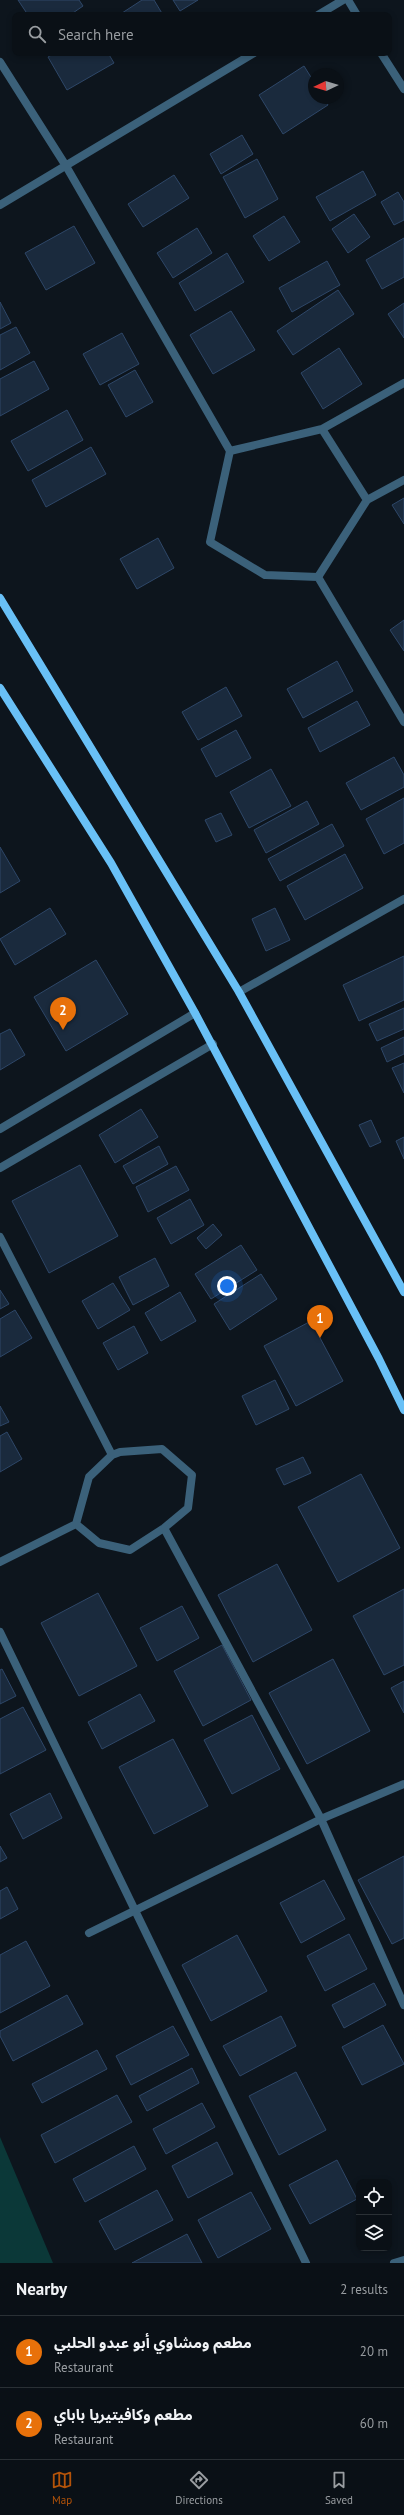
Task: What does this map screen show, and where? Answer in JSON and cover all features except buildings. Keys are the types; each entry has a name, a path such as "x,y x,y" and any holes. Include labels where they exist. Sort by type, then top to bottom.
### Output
{"main road":[{"path":"0,598 239,992 404,1292"},
{"path":"0,688 111,863 196,1013 379,1359 404,1410"}],"street":[{"path":"323,12 343,0"},
{"path":"348,0 355,12"},
{"path":"0,205 249,56"},
{"path":"383,56 404,89"},
{"path":"0,62 66,166 230,451 210,542 264,575 318,577"},
{"path":"230,451 322,429 404,383"},
{"path":"322,429 367,500"},
{"path":"318,577 367,500 404,480"},
{"path":"318,577 404,722"},
{"path":"239,992 404,899"},
{"path":"0,1129 196,1013"},
{"path":"0,1168 213,1044"},
{"path":"0,1237 112,1455"},
{"path":"0,1562 76,1524 89,1477 112,1455 120,1452 162,1449 192,1475 188,1508 164,1528 130,1550 99,1543 76,1524"},
{"path":"164,1528 321,1819 404,2005"},
{"path":"0,1632 306,2263"},
{"path":"89,1933 321,1819 404,1784"},
{"path":"394,2263 404,2260"}],"shaded area":[{"path":"0,2137 53,2263 0,2263"}],"place":[{"name":"مطعم وكافيتيريا باباي","path":"63,1030"},
{"name":"مطعم ومشاوي أبو عبدو الحلبي","path":"320,1338"}]}
